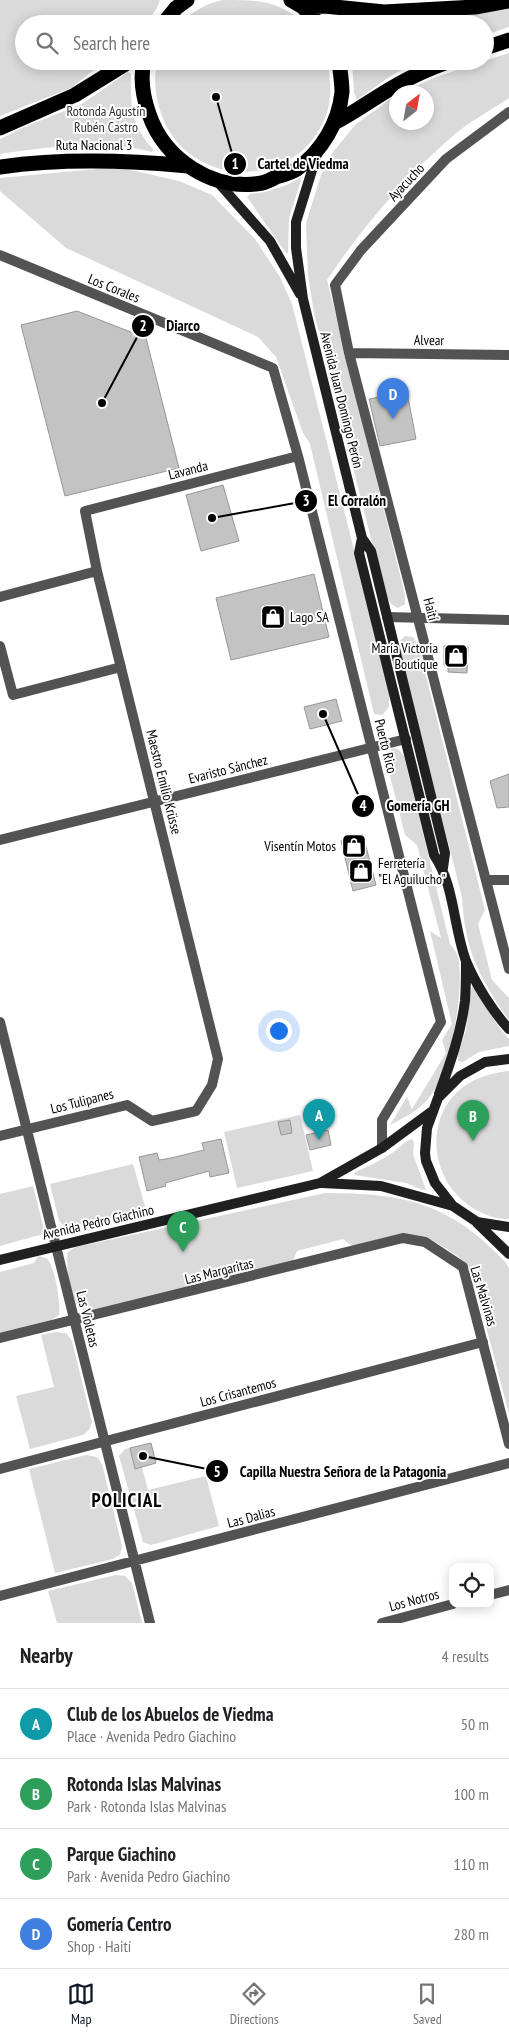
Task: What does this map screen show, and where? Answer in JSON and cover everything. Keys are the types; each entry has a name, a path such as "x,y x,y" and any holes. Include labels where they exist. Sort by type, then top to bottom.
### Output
{"highway":[{"path":"297,3 384,12 475,7 509,1"},
{"path":"170,15 180,3"},
{"path":"297,3 310,15"},
{"path":"494,45 509,40"},
{"path":"0,128 75,95 115,70"},
{"name":"Ruta Nacional 3","path":"144,70 143,97 154,130 173,155 201,174 234,184 263,183 296,169 320,148 334,123 342,91 340,70"},
{"path":"334,123 357,111 395,86 427,70"},
{"name":"Ruta Nacional 3","path":"0,167 39,162 99,160 189,166"}],"main road":[{"name":"Avenida Juan Domingo Perón","path":"320,148 296,222 296,248 302,299 362,538 370,551 387,618 445,853 443,868"},
{"name":"Avenida Juan Domingo Perón","path":"215,179 270,241 302,299"},
{"name":"Avenida Juan Domingo Perón","path":"362,538 360,553 434,855 443,868 466,961 489,1003 509,1029"},
{"name":"Avenida Juan Domingo Perón","path":"438,1098 452,1056 465,1001 466,961"},
{"path":"509,1059 486,1062 460,1076 438,1098 431,1112 427,1128 426,1161 435,1183 453,1206 477,1222 509,1254"},
{"name":"Avenida Pedro Giachino","path":"0,1260 320,1183 382,1148 431,1112"},
{"name":"Avenida Pedro Giachino","path":"320,1183 381,1186 453,1206"},
{"path":"477,1222 509,1227"}],"street":[{"name":"Ayacucho","path":"335,284 361,250 446,159 509,112"},
{"name":"Los Corales","path":"0,255 274,368"},
{"name":"Haití","path":"335,284 349,353 509,969"},
{"name":"Alvear","path":"349,353 509,356"},
{"name":"Puerto Rico","path":"274,368 441,1022 382,1120 382,1148"},
{"name":"Lavanda","path":"85,511 298,456"},
{"name":"Maestro Emilio Krüsse","path":"85,511 97,571 218,1059"},
{"path":"0,597 97,571"},
{"path":"387,618 509,620"},
{"path":"0,646 13,695 121,667"},
{"name":"Evaristo Sánchez","path":"0,840 406,739"},
{"path":"487,880 509,880"},
{"name":"Las Violetas","path":"0,1022 150,1623"},
{"name":"Los Tulipanes","path":"0,1136 127,1104 152,1121 196,1111 212,1085 218,1059"},
{"name":"Las Margaritas","path":"0,1338 402,1238 425,1242 442,1252"},
{"name":"Las Malvinas","path":"442,1252 463,1267 509,1444"},
{"name":"Los Crisantemos","path":"0,1469 483,1342"},
{"name":"Las Dalias","path":"0,1596 509,1463"},
{"path":"494,1594 509,1590"},
{"name":"Los Notros","path":"382,1623 449,1605"}],"green space":[{"path":"0,0 160,0 152,15 15,15 15,70 94,70 71,88 0,116"},
{"path":"223,0 257,1 277,6 294,15 191,15 211,3"},
{"path":"509,9 509,27 494,32 494,15 463,15"},
{"path":"509,53 509,98 461,129 402,184 355,240 327,280 405,595 405,604 398,608 391,604 385,594 314,313 308,276 306,223 321,175 333,152 356,124 389,100 389,130 434,130 434,85 418,85 457,70 494,70 494,58"},
{"name":"Rotonda Agustín Rubén Castro","path":"156,70 329,70 330,90 328,111 310,143 289,160 265,169 240,172 214,167 191,155 172,136 160,110 155,79"},
{"path":"353,70 402,70 357,100 354,93"},
{"name":"Rotonda Agustín Rubén Castro","path":"128,72 131,74 133,114 145,140 153,149 152,152 133,148 95,145 57,147 0,154 0,139 24,127 82,104"},
{"path":"118,167 179,181 212,195 255,239 280,277 292,304 389,689 389,707 382,715 374,714 310,444 303,433 276,357 258,337 66,248 0,191 0,178"},
{"path":"302,177 289,218 288,253 286,253 247,197 250,194 265,192 287,185"},
{"path":"405,636 413,637 418,644 485,910 478,924 492,980 509,998 509,1020 484,980 470,947 465,927 462,897 399,650 400,641"},
{"path":"393,748 399,750 404,756 450,944 458,957 460,987 451,1044 441,1077 435,1089 421,1106 390,1125 407,1097 412,1109 446,1053 442,1040 452,1024 430,931 441,938 417,845 405,835 386,760 388,752"},
{"path":"472,985 498,1026 509,1039 509,1046 479,1052 463,1062 458,1061 458,1054 466,1030"},
{"path":"509,1071 509,1219 504,1219 488,1216 478,1211 456,1194 446,1180 439,1163 436,1146 443,1112 452,1097 476,1079"},
{"path":"300,1115 313,1171 237,1188 224,1132"},
{"path":"412,1139 414,1142 413,1154 426,1190 406,1183 354,1175 355,1172 383,1159 406,1141"},
{"path":"133,1164 146,1210 69,1227 64,1226 59,1221 50,1184"},
{"path":"33,1186 44,1229 43,1234 0,1246 0,1194"},
{"path":"325,1193 379,1195 424,1205 445,1214 465,1226 505,1262 509,1268 509,1414 471,1269 463,1260 447,1249 422,1237 401,1235 352,1246 343,1239 297,1251 293,1261 90,1312 82,1309 75,1299 68,1273 67,1258 68,1252 76,1247"},
{"path":"38,1256 46,1258 55,1276 59,1315 51,1320 0,1333 0,1272 34,1263"},
{"path":"55,1332 66,1333 72,1341 92,1422 89,1430 83,1435 30,1449 16,1396 54,1387 41,1335"},
{"path":"130,1448 135,1468 142,1467 148,1490 206,1476 219,1526 151,1545 143,1542 119,1456 125,1449"},
{"path":"86,1455 97,1457 102,1464 122,1546 120,1555 113,1559 55,1573 29,1469"},
{"path":"116,1575 125,1576 132,1583 142,1623 57,1623 48,1591"}],"building":[{"path":"77,311 146,338 179,468 65,496 21,325"},
{"path":"407,392 416,439 380,446 369,399"},
{"path":"223,485 239,541 201,551 186,495"},
{"name":"Lago SA","path":"314,574 329,637 231,660 216,598"},
{"name":"María Victoria Boutique","path":"444,646 468,647 467,673 448,672 448,665 444,665"},
{"path":"336,699 342,721 310,729 304,707"},
{"path":"509,774 509,807 497,808 490,781"},
{"name":"Ferretería \"El Aguilucho\"","path":"363,835 376,885 353,891 341,841"},
{"path":"290,1120 292,1133 281,1135 278,1122"},
{"path":"328,1130 331,1145 310,1150 306,1135"},
{"path":"221,1139 229,1173 210,1177 209,1171 165,1183 166,1186 147,1191 139,1157 157,1153 159,1160 171,1158 204,1150 202,1143"},
{"path":"151,1443 156,1463 135,1469 130,1448"}],"place":[{"name":"Cartel de Viedma","path":"216,97"},
{"name":"Diarco","path":"102,403"},
{"name":"Gomería Centro","path":"393,419"},
{"name":"El Corralón","path":"212,518"},
{"name":"Lago SA","path":"273,617"},
{"name":"María Victoria Boutique","path":"456,656"},
{"name":"Gomería GH","path":"323,714"},
{"name":"Visentín Motos","path":"354,846"},
{"name":"Ferretería \"El Aguilucho\"","path":"361,871"},
{"name":"Club de los Abuelos de Viedma","path":"319,1140"},
{"name":"Rotonda Islas Malvinas","path":"473,1141"},
{"name":"Parque Giachino","path":"183,1252"},
{"name":"Capilla Nuestra Señora de la Patagonia","path":"143,1456"}],"district":[{"name":"POLICIAL","path":"127,1500"}]}
